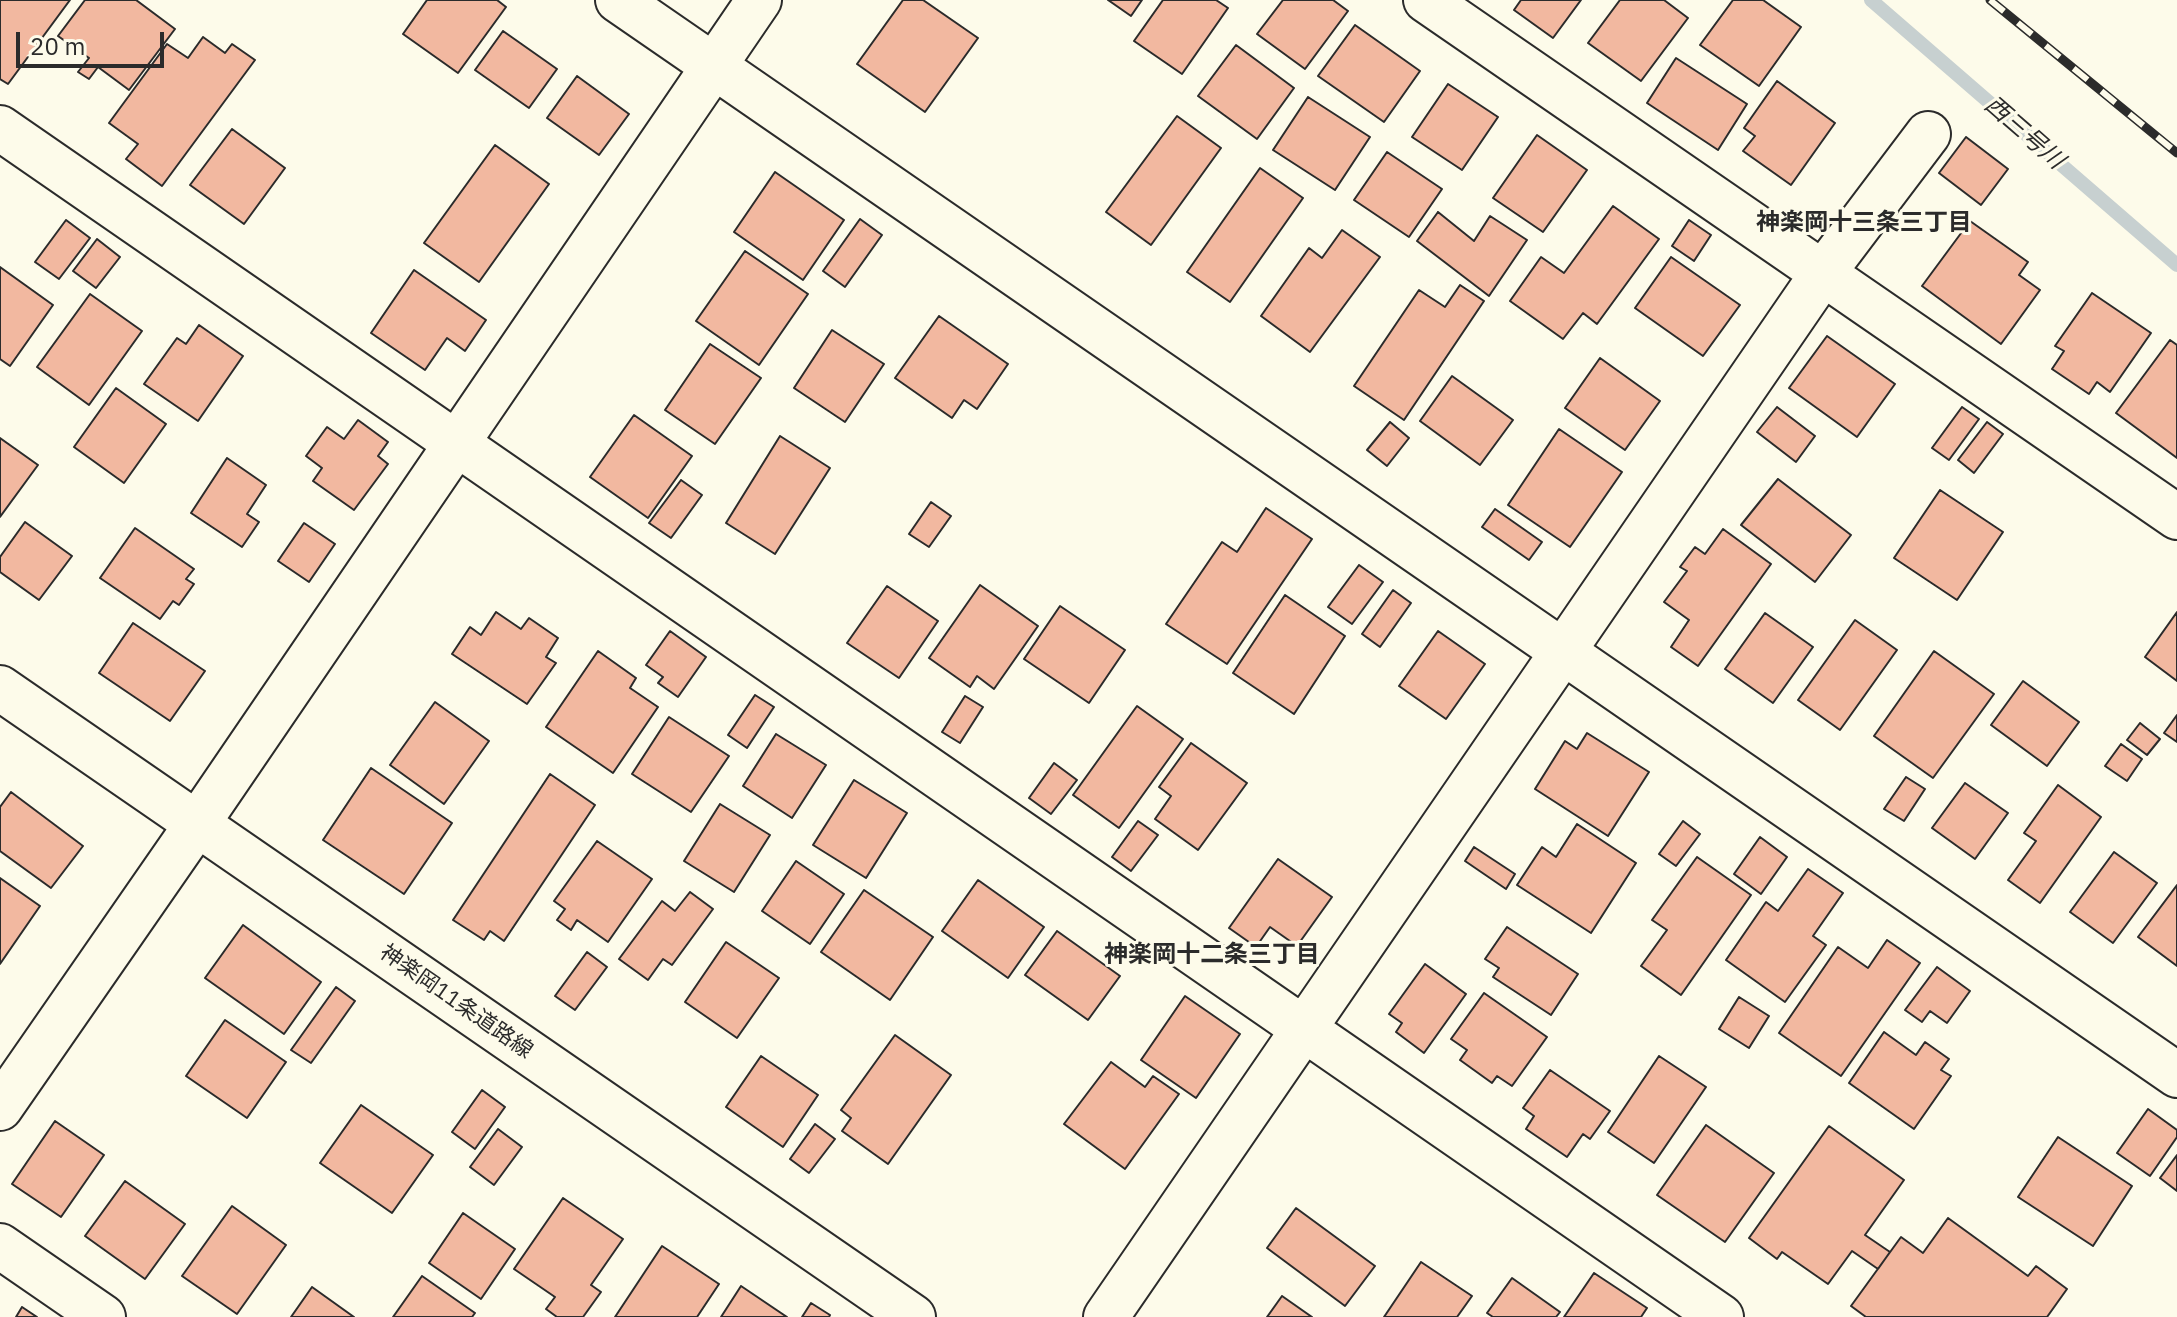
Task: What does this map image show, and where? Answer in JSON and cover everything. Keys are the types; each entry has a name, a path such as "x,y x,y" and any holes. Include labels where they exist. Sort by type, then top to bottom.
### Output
{"street":[{"path":"618,0 2177,1075"},
{"path":"0,1108 759,0"},
{"path":"1426,0 2177,517"},
{"path":"0,128 1721,1317"},
{"path":"1106,1317 1823,273 1928,134"},
{"name":"神楽岡11条道路線","path":"0,688 913,1317"},
{"path":"0,1246 103,1317"}],"building":[{"path":"0,0 70,0 8,84 0,79"},
{"path":"85,0 136,0 175,29 129,90 98,67 89,79 78,72 89,58 58,36"},
{"path":"427,0 497,0 506,7 458,73 403,34"},
{"path":"903,0 923,0 978,38 925,112 857,64"},
{"path":"1108,0 1142,0 1131,16"},
{"path":"1163,0 1216,0 1228,8 1182,74 1134,41"},
{"path":"1283,0 1333,0 1348,11 1305,69 1257,34"},
{"path":"1521,0 1581,0 1553,38 1514,10"},
{"path":"1620,0 1664,0 1688,18 1641,81 1588,43"},
{"path":"1733,0 1763,0 1801,27 1759,86 1700,45"},
{"path":"1355,25 1420,71 1384,122 1318,76"},
{"path":"503,31 557,69 529,108 475,70"},
{"path":"203,37 225,53 232,44 255,60 162,186 126,159 138,144 109,123 167,44 188,58"},
{"path":"1236,45 1294,88 1257,139 1198,96"},
{"path":"1676,58 1747,104 1718,150 1647,103"},
{"path":"577,76 629,114 599,155 547,118"},
{"path":"1777,81 1835,123 1791,185 1743,151 1755,136 1744,128"},
{"path":"1448,84 1498,117 1462,170 1412,137"},
{"path":"1308,97 1370,137 1335,190 1273,150"},
{"path":"1177,116 1221,148 1151,245 1106,212"},
{"path":"232,129 285,168 244,224 190,185"},
{"path":"1537,135 1587,170 1543,232 1493,198"},
{"path":"1966,137 2008,169 1981,205 1939,173"},
{"path":"495,145 549,184 479,282 424,243"},
{"path":"1387,152 1442,189 1409,237 1354,200"},
{"path":"1260,168 1303,198 1230,302 1187,272"},
{"path":"775,172 844,220 803,280 734,232"},
{"path":"1613,206 1659,239 1597,324 1583,313 1563,339 1510,301 1541,257 1564,273"},
{"path":"1438,212 1474,241 1490,216 1527,240 1489,296 1417,241"},
{"path":"860,219 882,235 845,287 823,271"},
{"path":"66,220 90,238 59,279 35,262"},
{"path":"1689,220 1711,235 1694,261 1672,246"},
{"path":"1970,221 2028,262 2019,275 2040,290 2001,344 1922,286"},
{"path":"1342,230 1380,257 1310,352 1261,316 1309,248 1322,258"},
{"path":"97,239 120,257 96,288 73,271"},
{"path":"745,251 808,294 759,365 696,321"},
{"path":"1671,257 1740,305 1703,356 1635,308"},
{"path":"0,267 53,305 10,366 0,359"},
{"path":"414,270 486,320 465,351 447,338 425,370 371,333"},
{"path":"1460,285 1484,301 1404,420 1354,386 1419,290 1445,307"},
{"path":"2092,293 2151,333 2110,392 2097,382 2089,394 2052,369 2064,351 2055,346"},
{"path":"90,294 142,331 89,405 37,367"},
{"path":"939,316 1008,364 977,409 964,400 952,418 895,378"},
{"path":"199,325 243,356 198,421 144,384 177,338 186,344"},
{"path":"832,330 884,364 845,422 794,388"},
{"path":"1827,336 1895,384 1857,437 1789,388"},
{"path":"2170,340 2177,345 2177,458 2116,413"},
{"path":"710,344 761,378 715,444 665,410"},
{"path":"1600,358 1660,401 1625,450 1565,408"},
{"path":"1452,376 1513,420 1480,465 1420,421"},
{"path":"116,388 166,424 124,483 74,447"},
{"path":"1777,407 1815,436 1796,462 1757,432"},
{"path":"1962,407 1979,419 1949,460 1932,448"},
{"path":"634,415 692,456 648,518 590,477"},
{"path":"358,420 388,442 378,456 388,464 354,510 313,481 322,468 306,456 327,427 344,439"},
{"path":"1390,422 1409,438 1387,466 1367,450"},
{"path":"1987,422 2003,434 1974,473 1958,460"},
{"path":"1559,429 1622,472 1570,547 1508,505"},
{"path":"780,436 830,468 775,554 726,523"},
{"path":"0,438 38,465 0,517"},
{"path":"227,458 266,485 247,514 259,522 242,547 191,513"},
{"path":"1778,479 1851,535 1815,582 1741,525"},
{"path":"681,480 702,495 671,538 649,523"},
{"path":"1940,490 2003,532 1957,600 1894,558"},
{"path":"931,502 951,516 929,547 909,534"},
{"path":"1266,508 1312,539 1227,664 1166,624 1222,542 1237,552"},
{"path":"1495,509 1542,542 1529,560 1482,527"},
{"path":"25,522 72,556 39,600 0,572 0,557"},
{"path":"304,523 335,544 309,582 278,561"},
{"path":"135,528 194,569 186,579 194,584 179,605 173,601 160,619 100,578"},
{"path":"1723,529 1771,564 1698,666 1671,647 1689,620 1664,602 1687,571 1680,567 1695,547 1705,554"},
{"path":"1359,565 1383,582 1352,624 1328,607"},
{"path":"980,585 1038,626 994,689 977,676 970,687 929,658"},
{"path":"887,586 938,621 899,678 847,643"},
{"path":"1393,590 1411,603 1380,647 1362,634"},
{"path":"1285,595 1345,636 1294,714 1233,673"},
{"path":"1060,606 1125,650 1089,703 1024,659"},
{"path":"496,612 521,629 529,618 558,638 546,657 556,663 527,704 452,654 470,627 481,635"},
{"path":"2177,612 2177,681 2145,657"},
{"path":"1765,613 1813,647 1773,703 1725,669"},
{"path":"1855,620 1897,650 1840,730 1798,700"},
{"path":"133,623 205,671 170,721 99,673"},
{"path":"670,631 706,657 678,697 658,683 663,677 646,665"},
{"path":"1438,631 1485,664 1446,719 1399,686"},
{"path":"598,651 636,678 630,688 658,707 613,773 546,727"},
{"path":"1934,651 1994,694 1933,778 1874,736"},
{"path":"2023,681 2079,722 2047,766 1991,725"},
{"path":"755,695 774,707 747,748 728,735"},
{"path":"965,696 983,707 960,743 942,732"},
{"path":"435,702 489,741 444,804 390,765"},
{"path":"1137,706 1183,739 1119,828 1073,795"},
{"path":"2177,715 2177,742 2164,733"},
{"path":"669,717 729,756 691,812 632,774"},
{"path":"2140,723 2160,739 2147,755 2127,740"},
{"path":"1587,733 1649,772 1608,836 1535,789 1565,741 1577,749"},
{"path":"776,734 826,765 792,818 743,786"},
{"path":"1191,743 1247,783 1198,850 1155,819 1171,796 1159,787"},
{"path":"2121,744 2142,759 2127,781 2105,766"},
{"path":"1054,763 1077,780 1051,814 1029,798"},
{"path":"371,768 452,823 404,894 323,840"},
{"path":"550,774 595,805 504,941 490,931 484,940 453,920"},
{"path":"1906,777 1925,789 1904,821 1884,809"},
{"path":"854,780 907,813 866,878 813,845"},
{"path":"1965,783 2008,813 1975,859 1932,828"},
{"path":"2058,785 2101,817 2040,903 2008,880 2036,841 2024,833"},
{"path":"11,792 83,846 51,888 0,851 0,807"},
{"path":"720,804 770,835 734,892 684,861"},
{"path":"1138,821 1158,835 1131,871 1112,857"},
{"path":"1683,821 1700,834 1676,866 1659,854"},
{"path":"1577,824 1636,863 1591,933 1517,885 1542,847 1556,857"},
{"path":"1760,837 1787,857 1761,894 1734,874"},
{"path":"597,841 652,879 608,942 577,920 571,930 557,920 565,909 554,901"},
{"path":"1474,847 1515,874 1506,889 1465,861"},
{"path":"2114,852 2157,883 2113,943 2070,912"},
{"path":"1697,857 1751,895 1681,995 1641,966 1667,930 1652,920"},
{"path":"1278,859 1332,897 1297,946 1270,927 1256,947 1229,928"},
{"path":"796,861 844,894 810,944 762,911"},
{"path":"1808,869 1843,893 1813,936 1826,945 1785,1002 1726,960 1766,902 1778,911"},
{"path":"0,878 40,906 0,964"},
{"path":"978,880 1044,927 1008,978 942,931"},
{"path":"2177,885 2177,966 2138,937"},
{"path":"864,890 933,937 890,1000 821,952"},
{"path":"690,892 713,909 672,965 663,959 648,980 619,959 662,901 675,911"},
{"path":"243,925 321,982 284,1034 205,978"},
{"path":"1507,927 1578,974 1551,1015 1493,977 1499,968 1485,959"},
{"path":"1057,931 1120,976 1088,1020 1025,975"},
{"path":"1887,940 1920,963 1841,1076 1779,1033 1838,947 1868,968"},
{"path":"726,942 779,978 737,1038 685,1002"},
{"path":"587,952 607,967 575,1010 555,996"},
{"path":"1425,964 1466,994 1424,1053 1396,1032 1402,1023 1389,1014"},
{"path":"1937,967 1970,991 1947,1023 1930,1011 1922,1022 1905,1010"},
{"path":"336,987 355,1001 311,1063 291,1050"},
{"path":"1484,993 1547,1037 1512,1086 1497,1076 1492,1083 1460,1060 1467,1050 1451,1039"},
{"path":"1185,996 1240,1034 1196,1098 1141,1060"},
{"path":"1739,997 1769,1016 1749,1048 1719,1029"},
{"path":"225,1020 286,1062 247,1118 186,1076"},
{"path":"1884,1032 1916,1055 1925,1042 1949,1059 1941,1070 1951,1076 1914,1129 1849,1083"},
{"path":"895,1035 951,1075 888,1164 842,1131 851,1118 841,1110"},
{"path":"761,1056 818,1095 783,1147 726,1107"},
{"path":"1659,1056 1706,1087 1654,1163 1608,1132"},
{"path":"1111,1062 1145,1087 1153,1076 1179,1094 1125,1169 1064,1124"},
{"path":"1550,1070 1610,1111 1590,1139 1583,1134 1567,1157 1526,1129 1534,1116 1523,1108"},
{"path":"482,1090 505,1107 475,1149 452,1132"},
{"path":"361,1105 433,1155 392,1213 320,1163"},
{"path":"2148,1109 2177,1130 2177,1137 2150,1176 2117,1153"},
{"path":"55,1121 104,1155 61,1217 12,1184"},
{"path":"815,1124 835,1139 809,1173 790,1159"},
{"path":"1706,1125 1774,1173 1725,1242 1657,1195"},
{"path":"1829,1126 1904,1180 1865,1235 1890,1252 1878,1269 1852,1251 1828,1284 1782,1252 1777,1259 1749,1238"},
{"path":"498,1129 522,1147 494,1185 470,1167"},
{"path":"2058,1137 2132,1186 2093,1246 2018,1197"},
{"path":"2177,1155 2177,1191 2160,1178"},
{"path":"125,1181 185,1224 145,1279 85,1236"},
{"path":"563,1198 623,1239 591,1285 601,1292 583,1317 557,1317 546,1309 555,1297 514,1269"},
{"path":"232,1206 286,1245 237,1314 182,1276"},
{"path":"1296,1208 1375,1266 1345,1306 1267,1248"},
{"path":"463,1213 515,1249 481,1299 429,1263"},
{"path":"1948,1218 2028,1276 2036,1266 2067,1289 2047,1317 1866,1317 1851,1306 1901,1237 1923,1253"},
{"path":"662,1246 719,1284 697,1317 615,1317"},
{"path":"1421,1262 1472,1296 1457,1317 1384,1317"},
{"path":"1594,1273 1647,1308 1641,1317 1564,1317"},
{"path":"422,1276 475,1313 472,1317 393,1317"},
{"path":"1512,1278 1560,1312 1556,1317 1493,1317 1487,1313"},
{"path":"741,1286 787,1317 721,1317"},
{"path":"312,1287 354,1317 291,1317"},
{"path":"1282,1296 1312,1317 1267,1317"},
{"path":"811,1303 830,1315 829,1317 802,1317"},
{"path":"22,1307 37,1317 16,1317"}],"waterway":[{"name":"西三号川","path":"1871,0 2177,265"}],"railway":[{"path":"1990,0 2177,153"}],"district":[{"name":"神楽岡十三条三丁目","path":"1864,223"},
{"name":"神楽岡十二条三丁目","path":"1212,955"}]}
